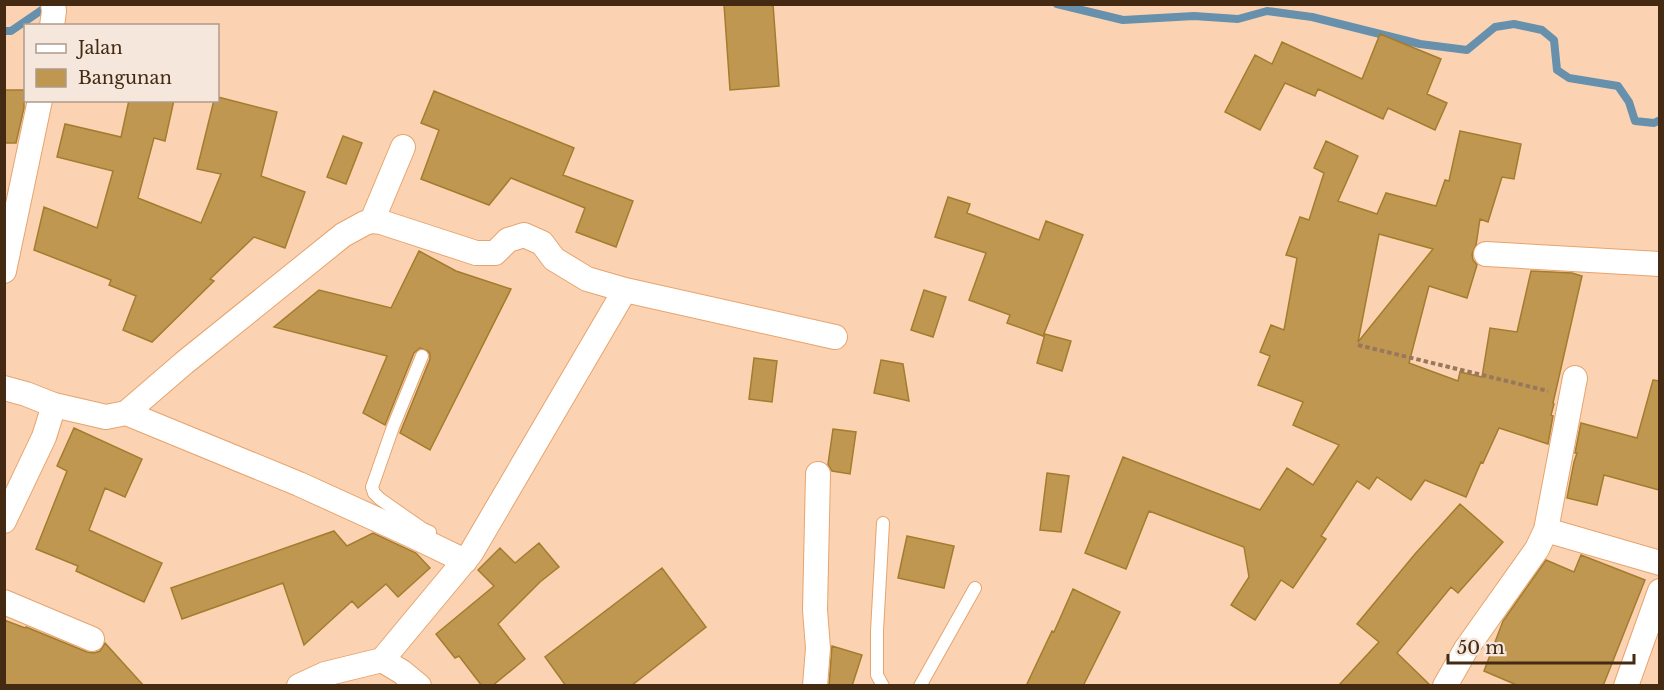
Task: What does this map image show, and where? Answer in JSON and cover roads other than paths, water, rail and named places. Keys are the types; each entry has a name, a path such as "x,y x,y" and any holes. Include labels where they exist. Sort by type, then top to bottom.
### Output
{"street":[{"path":"4,271 40,102"},
{"path":"372,221 403,147"},
{"path":"4,388 54,405 106,417 126,413 184,363 343,236 372,221 476,253 495,253 508,240 524,235 542,243 554,259 587,279 625,290 835,337"},
{"path":"1486,254 1659,264"},
{"path":"299,686 325,674 382,660 468,557 625,290"},
{"path":"1445,686 1466,649 1537,549 1546,530 1573,388"},
{"path":"4,521 44,437 54,405"},
{"path":"126,413 299,484 411,535 468,557"},
{"path":"815,686 818,648 815,610 818,474"},
{"path":"1546,530 1659,563"},
{"path":"1626,686 1655,616 1659,591"},
{"path":"4,602 92,639"},
{"path":"382,660 402,672 418,686"}],"lane":[{"path":"422,356 372,486 374,493 380,499 423,529 443,538 468,557"},
{"path":"883,523 876,631 877,675 883,686"},
{"path":"920,686 975,588"}],"waterway":[{"path":"1057,4 1123,20 1194,16 1238,19 1267,11 1312,17 1420,44 1467,50 1495,27 1514,24 1542,30 1554,40 1557,70 1569,78 1618,86 1629,102 1635,121 1654,123 1660,120"},
{"path":"4,31 11,31 49,5"}]}
